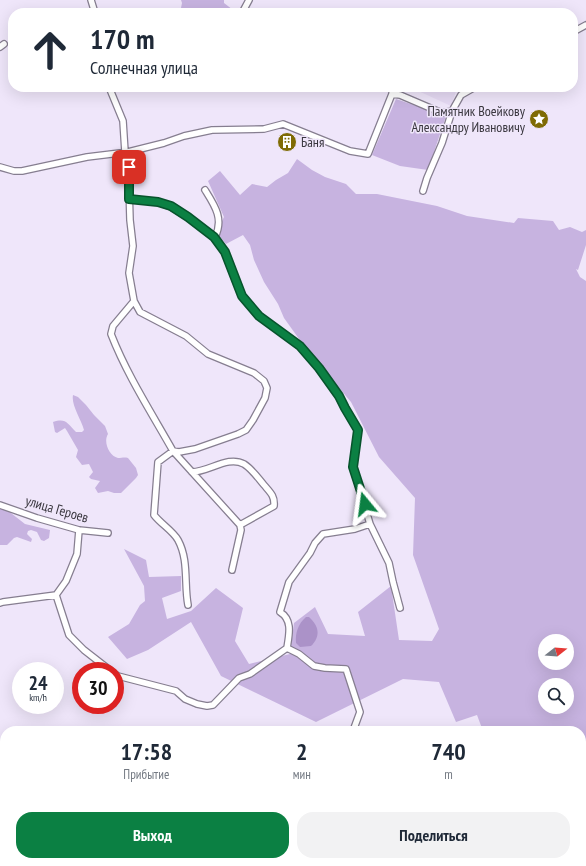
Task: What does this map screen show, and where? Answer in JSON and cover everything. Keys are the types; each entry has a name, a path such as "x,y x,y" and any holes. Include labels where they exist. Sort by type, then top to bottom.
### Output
{"street":[{"path":"111,92 122,121 127,152 133,246 128,273 134,300 140,312 186,336 208,354 254,372 264,380 267,388 265,398 246,430 225,439 190,450 179,452 173,451 158,462 154,515 178,539 182,549 185,560 186,596 188,605"},
{"path":"423,192 427,178 442,143 452,111 461,95 466,92"},
{"path":"0,167 14,171 22,171 87,157 127,152 164,143 184,136 212,130 264,129 283,124 350,151 368,154 392,94 400,95 442,113 452,111"},
{"path":"205,190 216,208 219,218 219,229 214,237"},
{"path":"129,199 158,202 171,206 214,237 225,252 242,296 259,316 300,346 319,368 339,396 358,430 353,467 370,524 389,563 400,608"},
{"path":"134,300 113,326 111,334 131,379 173,451 240,525 241,530 232,570"},
{"path":"192,472 200,472 229,462 243,464 250,469 273,496 274,506 240,525"},
{"name":"улица Героев","path":"0,504 37,518 79,530 108,533"},
{"path":"124,678 176,691 185,699 197,704 207,706 213,705 239,678 250,674 287,648 289,635 288,622 285,615 280,612 289,582 310,553 315,543 323,534 355,529 370,524"},
{"path":"0,603 56,595 66,582 77,554 79,530"},
{"path":"56,595 69,635 84,650 99,662"},
{"path":"287,648 299,654 314,666 346,669 360,712 355,726"}],"shaded area":[{"path":"181,0 224,0 224,3 230,8 181,8"},
{"path":"421,92 456,92 451,106"},
{"path":"396,99 446,116 428,170 400,166 372,155"},
{"path":"297,159 325,177 346,184 356,194 377,194 437,206 467,216 514,223 518,218 553,221 559,230 570,227 582,232 586,230 586,245 578,270 576,269 580,277 586,281 586,726 481,726 477,715 456,722 439,682 403,679 316,722 221,676 191,622 148,650 127,659 108,637 129,624 140,605 145,601 144,586 124,549 146,560 149,577 181,576 181,591 162,598 167,619 191,611 216,588 243,608 235,641 249,664 290,654 294,623 315,607 328,634 365,636 358,612 391,586 399,640 432,641 439,629 413,555 415,498 379,457 351,402 307,350 284,318 278,304 264,282 254,260 250,245 243,235 226,244 216,233 224,217 208,181 220,171 240,195 252,184 267,187 288,173"},
{"path":"73,395 78,397 105,426 108,434 106,441 112,455 118,458 128,458 136,468 138,475 121,493 108,491 98,493 95,488 100,481 89,477 93,472 89,464 82,465 76,457 78,450 65,428 57,433 55,432 53,422 57,421 66,422 76,432 82,432 84,430 73,403"},
{"path":"0,507 7,510 25,524 50,530 49,538 44,541 41,540 37,532 31,530 28,531 27,534 32,539 31,542 17,537 7,545 0,545"},
{"path":"306,617 309,617 312,620 318,631 316,639 311,646 300,647 296,643 296,636 299,626"}],"place":[{"name":"Памятник Воейкову Александру Ивановичу","path":"539,119"},
{"name":"Баня","path":"287,142"}],"route":[{"path":"129,167 129,199 158,202 171,206 209,232 225,252 232,274 242,296 259,316 300,346 319,368 339,396 358,430 358,439 355,447 353,467 365,504"}]}
